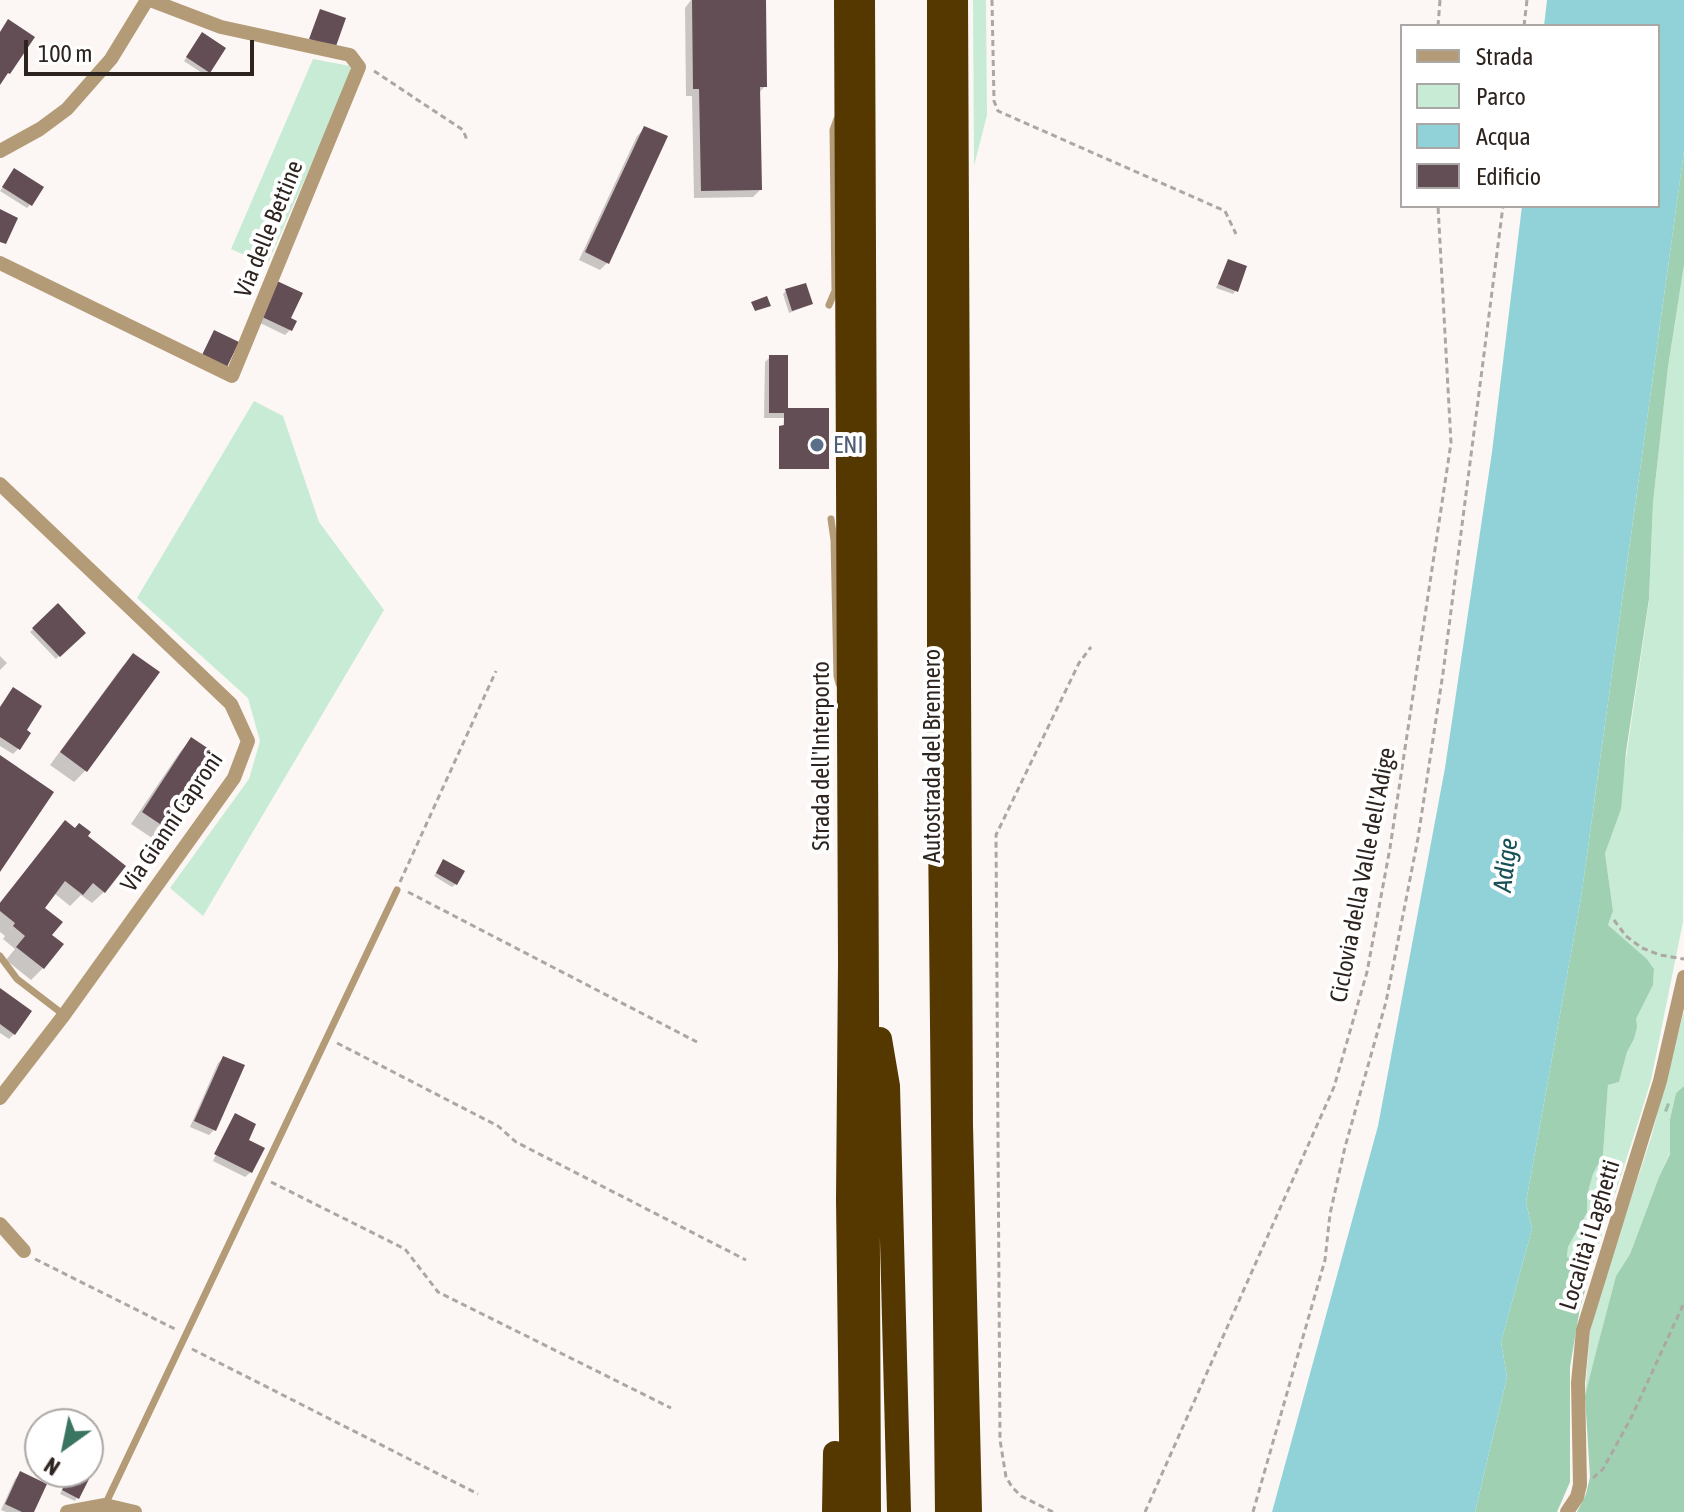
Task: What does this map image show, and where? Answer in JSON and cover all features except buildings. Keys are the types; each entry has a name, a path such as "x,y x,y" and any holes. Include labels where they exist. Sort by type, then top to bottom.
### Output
{"highway":[{"name":"Strada dell'Interporto","path":"846,0 848,1200 852,1512"},
{"name":"Strada dell'Interporto","path":"863,0 869,1512"},
{"name":"Autostrada del Brennero","path":"939,0 939,731 947,1512"},
{"name":"Autostrada del Brennero","path":"956,0 961,1109 970,1512"},
{"path":"868,962 888,1086 899,1512"},
{"path":"834,1512 839,1294 848,1200"}],"street":[{"path":"0,151 40,129 67,109 111,59 148,0 221,27 350,55 359,67"},
{"name":"Via delle Bettine","path":"0,263 232,376 359,67"},
{"name":"Via Gianni Caproni","path":"0,484 231,704 248,741 234,778 64,1015 0,1098"},
{"name":"Località i Laghetti","path":"1568,1511 1580,1485 1578,1383 1583,1330 1660,1081 1684,977"},
{"path":"0,1224 24,1251"},
{"path":"67,1512 105,1505 135,1512"}],"lane":[{"path":"829,305 835,291 833,130 845,98"},
{"path":"831,519 837,676 849,717"},
{"path":"105,1505 397,890"},
{"path":"0,956 17,979 64,1015"}],"path":[{"path":"992,0 994,101 998,111 1225,211 1236,234"},
{"path":"1438,24 1440,0"},
{"path":"1524,24 1527,0"},
{"path":"359,67 368,67 463,130 467,140"},
{"name":"Ciclovia della Valle dell'Adige","path":"1145,1512 1334,1087 1367,972 1390,848 1451,443 1438,208"},
{"path":"1253,1512 1325,1260 1330,1214 1345,1147 1386,1002 1418,838 1443,673 1503,208"},
{"path":"1053,1512 1021,1496 1012,1487 1006,1477 1000,1440 996,835 1079,663 1091,647"},
{"path":"496,671 397,890 414,893 697,1042"},
{"path":"1614,920 1626,936 1642,948 1684,959"},
{"path":"327,1037 498,1126 516,1142 746,1260"},
{"path":"261,1176 405,1249 438,1292 671,1408"},
{"path":"24,1251 40,1263 186,1334"},
{"path":"1589,1479 1599,1474 1613,1454 1684,1303"},
{"path":"181,1344 478,1494"}],"green space":[{"path":"973,0 986,0 987,115 974,166"},
{"path":"313,59 350,66 351,74 267,265 231,249"},
{"path":"1684,151 1684,265 1668,367 1653,503 1649,599 1626,752 1621,809 1605,853 1613,911 1608,925 1647,959 1654,969 1653,985 1636,1019 1634,1039 1619,1082 1608,1085 1603,1155 1593,1174 1587,1196 1587,1213 1568,1247 1567,1257 1577,1260 1596,1253 1580,1308 1570,1367 1570,1482 1557,1512 1475,1512 1507,1377 1501,1342 1532,1229 1526,1202 1581,898"},
{"path":"1684,265 1683,922 1651,1080 1637,1126 1596,1253 1577,1260 1567,1257 1568,1247 1587,1214 1587,1196 1593,1174 1603,1155 1608,1085 1619,1082 1634,1039 1636,1019 1653,985 1654,969 1647,959 1608,925 1613,911 1605,853 1623,779 1649,601 1653,503 1668,367"},
{"path":"254,401 283,416 319,522 384,610 203,916 170,888 249,779 260,741 248,698 137,598"},
{"path":"1684,1011 1684,1086 1676,1093 1670,1119 1670,1153 1630,1254 1616,1276 1585,1396 1590,1332 1599,1295 1651,1138"},
{"path":"1684,1086 1684,1512 1577,1512 1590,1477 1585,1396 1595,1356 1616,1276 1630,1254 1670,1154 1670,1119 1676,1093"}],"water":[{"name":"Adige","path":"1547,0 1684,0 1684,151 1581,898 1526,1202 1532,1229 1501,1342 1507,1377 1475,1512 1272,1512 1378,1126 1445,768 1492,452 1522,208 1660,208 1660,24 1544,24"}],"place":[{"name":"ENI","path":"817,445"}]}
